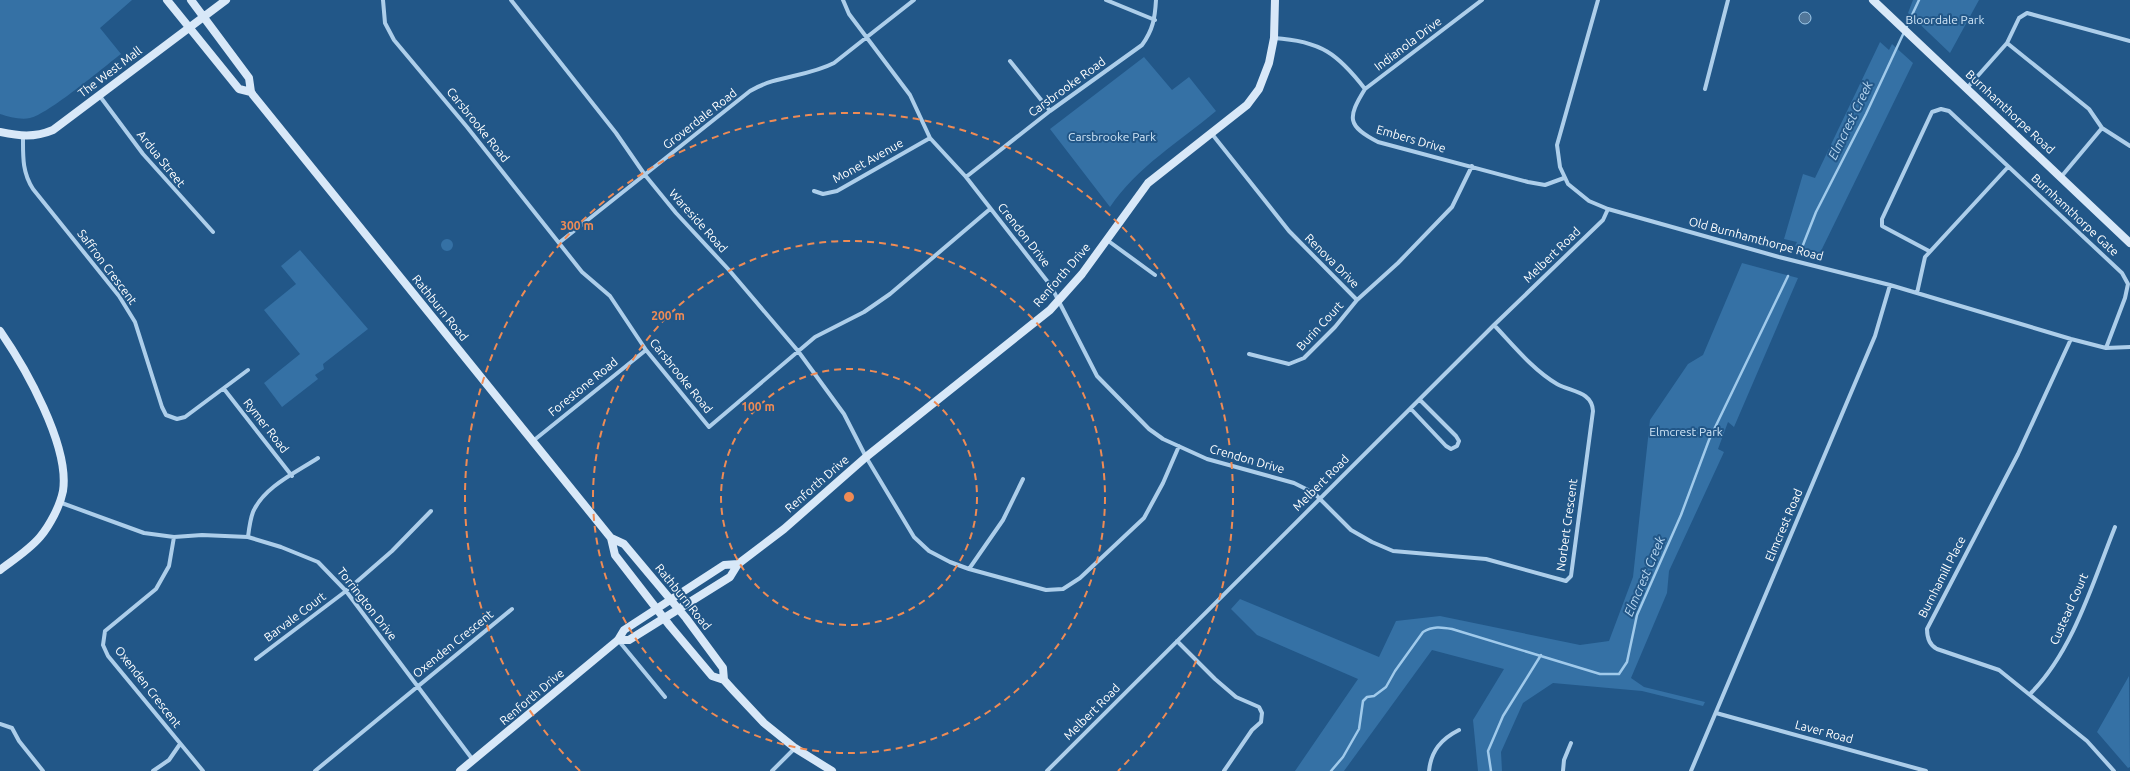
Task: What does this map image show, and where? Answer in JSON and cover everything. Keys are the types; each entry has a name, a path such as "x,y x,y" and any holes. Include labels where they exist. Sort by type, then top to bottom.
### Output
{"street":[{"name":"Rathburn Road","path":"167,0 239,89 251,92"},
{"name":"Rathburn Road","path":"191,0 249,78 251,92 456,349 533,440 611,538 615,555 712,676 724,680 764,724 795,748 832,771"},
{"name":"The West Mall","path":"0,132 23,136 34,136 53,130 226,0"},
{"name":"Carsbrooke Road","path":"383,0 385,23 394,40 560,242 582,272 610,296 646,350 709,427 798,351 822,333 876,305 990,208"},
{"name":"Wareside Road","path":"511,0 616,133 645,175 676,213 729,270 798,351 844,414 866,457 914,537 929,551 950,562 969,569 1046,590 1063,588 1080,578 1144,518 1163,483 1179,446"},
{"name":"Crendon Drive","path":"843,0 849,14 910,95 930,138 966,177 1051,286 1097,376 1149,429 1163,439 1207,459 1294,483 1314,492 1320,499"},
{"name":"Groverdale Road","path":"560,242 750,91 773,80 826,67 914,0"},
{"path":"1106,0 1155,20"},
{"name":"Carsbrooke Road","path":"966,177 1050,111 1142,45 1150,34 1155,20 1156,0"},
{"name":"Renforth Drive","path":"618,640 629,640 730,577 738,564 784,529 866,457 1035,322 1059,300 1082,274 1148,183 1234,118 1254,97 1264,78 1274,38 1275,0"},
{"name":"Indianola Drive","path":"1365,89 1482,0"},
{"name":"Old Burnhamthorpe Road","path":"1598,0 1557,145 1557,157 1564,178 1582,196 1608,209 1778,257 1890,285 2106,348 2130,347"},
{"path":"1704,89 1728,0"},
{"name":"Burnhamthorpe Road","path":"1873,0 2130,242"},
{"path":"1967,88 2007,42 2019,18 2024,13 2030,12 2130,41"},
{"path":"1274,38 1288,39 1320,47 1334,54 1365,89"},
{"path":"2007,42 2089,109 2102,128 2130,146"},
{"path":"1010,60 1050,111"},
{"name":"Embers Drive","path":"1365,89 1355,105 1351,115 1354,124 1361,133 1378,142 1540,185 1550,184 1564,178"},
{"name":"Ardua Street","path":"99,95 143,154 213,232"},
{"name":"Burnhamthorpe Gate","path":"1930,251 1882,226 1882,218 1932,112 1941,109 1949,111 2122,273 2128,284 2125,298 2106,348"},
{"path":"2061,177 2102,128"},
{"name":"Renova Drive","path":"1212,134 1289,231 1357,300 1398,263 1452,207 1472,166"},
{"name":"Saffron Crescent","path":"23,136 24,169 30,185 119,296 135,322 162,407 166,415 177,419 185,417 248,370"},
{"name":"Monet Avenue","path":"814,191 823,194 838,191 930,138"},
{"path":"1917,293 1925,257 2008,167"},
{"name":"Melbert Road","path":"1047,771 1494,325 1603,220 1608,209"},
{"path":"1107,240 1155,275"},
{"name":"Elmcrest Road","path":"1691,771 1875,336 1890,285"},
{"name":"Burin Court","path":"1250,354 1289,364 1299,362 1335,327 1357,300"},
{"name":"Norbert Crescent","path":"1320,499 1351,530 1372,542 1393,551 1486,559 1563,581 1569,579 1592,419 1592,402 1584,395 1565,388 1545,376 1494,325"},
{"path":"0,331 18,357 41,401 61,459 63,486 60,502 40,537 0,570"},
{"name":"Burnhamill Place","path":"2072,338 2018,454 1927,629 1927,636 1932,647 1999,670 2031,693 2087,741 2114,771"},
{"name":"Forestone Road","path":"533,440 646,350"},
{"name":"Rymer Road","path":"224,389 292,476"},
{"path":"1411,409 1446,446 1451,448 1457,446 1459,441 1456,436 1420,400"},
{"path":"248,537 252,513 261,499 274,487 318,458"},
{"path":"969,569 1004,520 1023,479"},
{"name":"Torrington Drive","path":"60,502 144,533 174,537 202,535 248,537 281,547 318,562 346,591 417,687 474,760"},
{"name":"Barvale Court","path":"256,659 346,591 392,551 431,511"},
{"name":"Custead Court","path":"2031,693 2040,683 2068,641 2115,527"},
{"name":"Oxenden Crescent","path":"174,537 169,566 156,589 105,631 103,645 108,656 203,771"},
{"name":"Rathburn Road","path":"611,538 624,544 678,609 723,668 724,680"},
{"name":"Renforth Drive","path":"460,771 618,640 624,630 724,565 738,564"},
{"name":"Oxenden Crescent","path":"315,771 512,609"},
{"path":"618,640 665,697"},
{"path":"1177,641 1215,679 1236,697 1258,707 1262,713 1261,722 1252,730 1224,771"},
{"name":"Laver Road","path":"1716,713 1926,771"},
{"path":"0,724 12,728 19,740 43,771"},
{"path":"1429,771 1432,754 1436,747 1446,737 1459,730"},
{"path":"1563,771 1564,760 1571,743"},
{"path":"153,771 169,760 180,744"},
{"path":"772,771 795,748"}],"green space":[{"path":"0,0 132,0 100,28 121,54 62,100 38,115 23,119 0,114"},
{"name":"Bloordale Park","path":"1913,0 1979,0 1950,53 1908,13"},
{"path":"1880,42 1889,50 1892,44 1913,63 1820,253 1795,246 1797,242 1784,239 1803,174 1815,178"},
{"name":"Carsbrooke Park","path":"1144,57 1172,90 1189,77 1216,111 1146,167 1133,179 1110,207 1050,129"},
{"path":"447,239 451,241 453,245 451,249 447,251 443,249 441,245 443,241"},
{"path":"300,250 368,329 323,364 324,369 315,375 318,379 282,407 264,383 300,354 264,310 296,284 281,266"},
{"name":"Elmcrest Park","path":"1742,263 1798,278 1734,427 1728,422 1718,449 1724,452 1669,571 1667,593 1631,678 1644,687 1705,702 1703,706 1642,691 1553,683 1523,703 1501,752 1502,771 1478,771 1473,720 1504,669 1432,650 1344,771 1295,771 1358,679 1257,635 1231,609 1240,599 1379,657 1396,621 1440,616 1580,645 1609,641 1633,577 1650,420 1688,364 1703,355"},
{"path":"2129,676 2130,767 2128,768 2097,732"}],"shaded area":[{"path":"1805,12 1809,14 1811,18 1809,22 1805,24 1801,22 1799,18 1801,14"}],"waterway":[{"name":"Elmcrest Creek","path":"1801,250 1816,212 1866,114 1919,0"},
{"name":"Elmcrest Creek","path":"1331,771 1343,757 1359,729 1363,701 1367,697 1374,696 1386,687 1395,671 1423,632 1430,629 1441,627 1452,629 1600,674 1619,674 1627,662 1637,615 1681,515 1709,440 1788,276"},
{"path":"1491,771 1488,751 1503,716 1541,655"}]}
